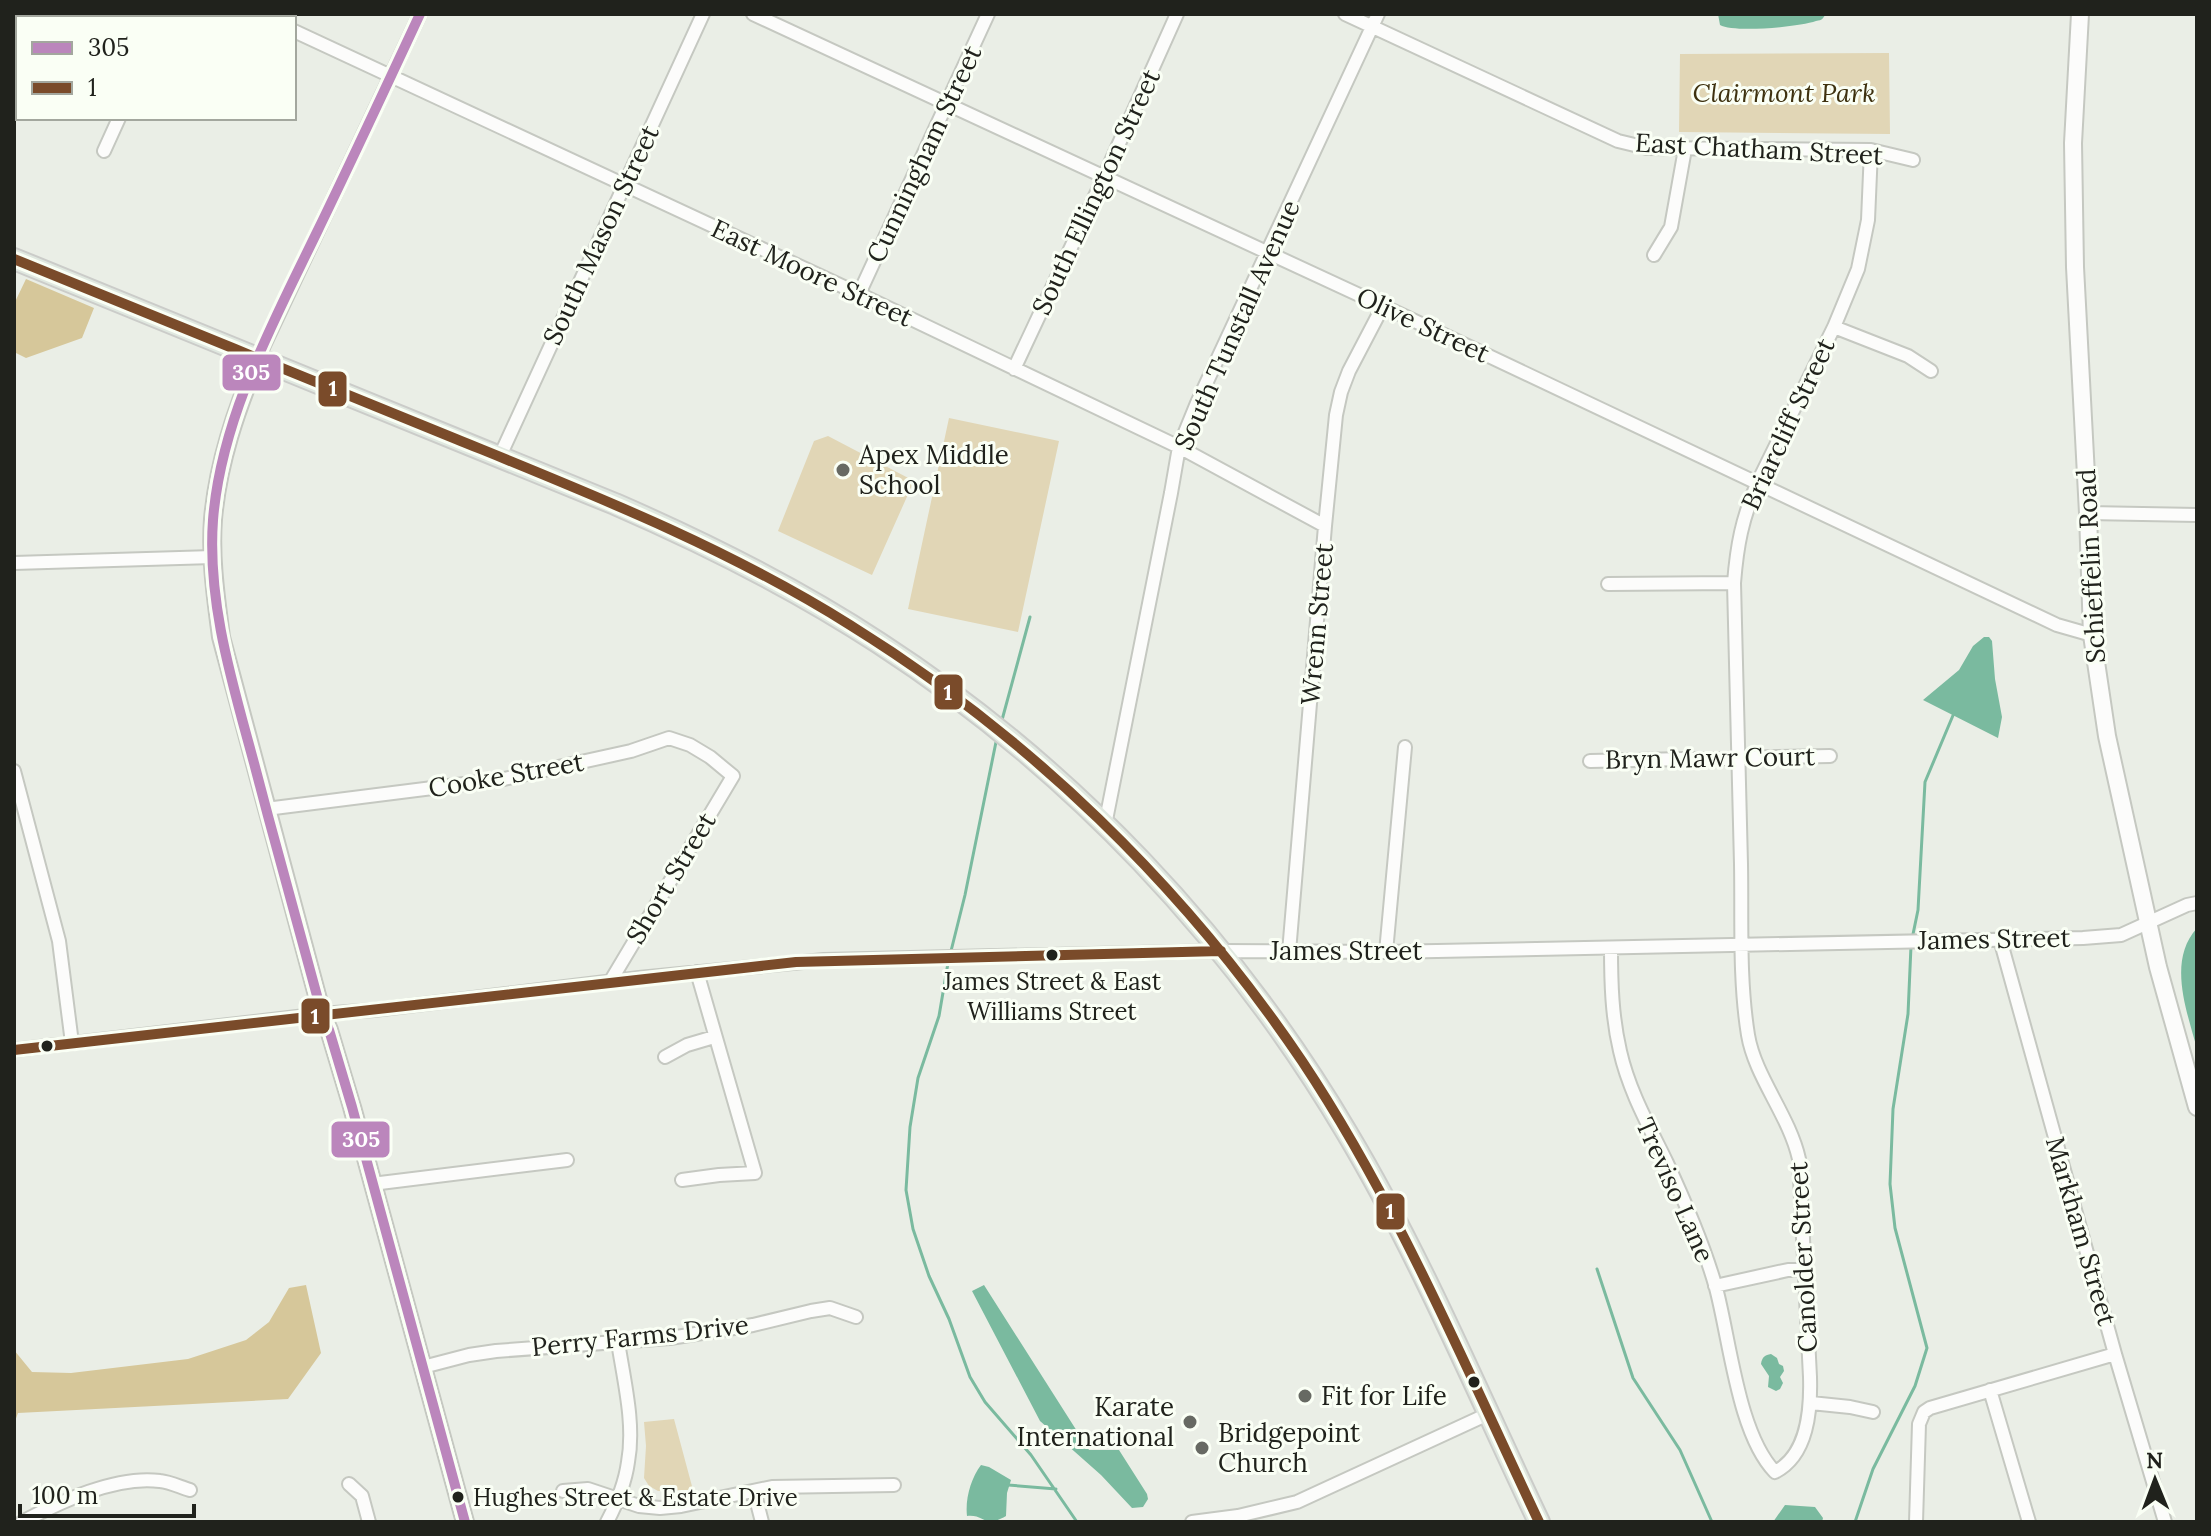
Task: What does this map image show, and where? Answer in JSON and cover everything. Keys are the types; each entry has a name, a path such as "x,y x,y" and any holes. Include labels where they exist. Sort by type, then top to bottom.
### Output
{"main road":[{"path":"14,259 500,456 708,545 867,635 995,727 1056,779 1169,890 1221,951 1297,1054 1369,1171 1416,1260 1539,1522"}],"street":[{"path":"420,14 242,397 220,470 213,520 213,557 221,637 322,1014 333,1043 465,1522"},
{"name":"South Mason Street","path":"500,456 703,14"},
{"name":"Olive Street","path":"753,14 1383,306 2057,625 2092,635"},
{"name":"Cunningham Street","path":"859,294 988,14"},
{"name":"South Ellington Street","path":"1014,369 1177,14"},
{"name":"East Chatham Street","path":"1345,14 1618,141 1647,148 1871,150 1913,160"},
{"name":"South Tunstall Avenue","path":"1105,825 1179,447 1378,14"},
{"name":"Schieffelin Road","path":"2080,14 2073,143 2075,267 2092,635 2107,736 2148,922 2197,1107"},
{"name":"East Moore Street","path":"296,32 1179,447 1325,526"},
{"path":"104,151 118,120"},
{"path":"1654,255 1671,227 1685,149"},
{"name":"Briarcliff Street","path":"1742,944 1734,583 1737,545 1748,504 1834,327 1862,255 1868,220 1871,150"},
{"name":"Wrenn Street","path":"1289,952 1336,415 1349,371 1383,306"},
{"path":"1834,327 1908,356 1931,371"},
{"path":"2088,513 2197,515"},
{"path":"14,563 213,557"},
{"path":"1608,584 1734,583"},
{"name":"Cooke Street","path":"266,809 504,779 631,751 669,738 690,745 733,776"},
{"path":"1386,952 1405,747"},
{"name":"Bryn Mawr Court","path":"1590,761 1830,756"},
{"path":"14,771 59,941 72,1043"},
{"name":"Short Street","path":"610,982 733,776"},
{"name":"James Street","path":"14,1050 824,960 1221,951 1611,948 2121,935 2197,903"},
{"name":"Markham Street","path":"2000,939 2165,1522"},
{"name":"Canolder Street","path":"1742,944 1749,1039 1754,1056 1795,1138 1799,1159 1811,1403 1798,1451 1775,1472"},
{"name":"Treviso Lane","path":"1611,948 1613,1012 1627,1077 1692,1218 1715,1286 1748,1425 1766,1463 1775,1472"},
{"path":"682,1180 755,1173 697,972"},
{"path":"665,1057 687,1045 714,1037"},
{"path":"372,1184 567,1160"},
{"path":"1715,1286 1788,1270 1804,1270"},
{"name":"Perry Farms Drive","path":"423,1367 469,1355 699,1334 830,1308 856,1317"},
{"path":"607,1522 619,1498 629,1460 630,1441 618,1342"},
{"path":"1916,1522 1919,1424 1924,1412 2115,1354"},
{"path":"1990,1390 2029,1522"},
{"path":"1811,1403 1873,1412"},
{"path":"1192,1522 1238,1516 1297,1502 1488,1414"},
{"path":"22,1522 72,1498 121,1484 163,1481 190,1490"},
{"path":"349,1484 362,1496 369,1522"},
{"path":"563,1491 588,1489 639,1506 660,1508 790,1486 894,1485"},
{"path":"754,1491 762,1522"}],"green space":[{"name":"Clairmont Park","path":"1889,53 1890,134 1679,132 1680,54"},
{"path":"949,418 1059,441 1018,632 908,609"},
{"path":"828,436 914,481 872,575 778,531 814,441"},
{"path":"674,1419 693,1490 658,1491 649,1486 644,1478 644,1422"}],"shaded area":[{"path":"1718,14 1826,14 1821,20 1808,23 1752,29 1720,25"},
{"path":"26,279 94,308 82,338 26,358 14,352 14,304"},
{"path":"1984,637 1992,641 2002,717 1998,738 1923,700 1959,670 1973,646"},
{"path":"2197,928 2197,1049 2185,1003 2181,971 2188,941"},
{"path":"306,1285 321,1353 288,1399 18,1413 14,1424 14,1350 32,1372 71,1373 188,1359 246,1340 269,1322 289,1288"},
{"path":"984,1285 1089,1450 1119,1450 1147,1494 1148,1499 1143,1507 1132,1508 1101,1475 1040,1421 972,1291"},
{"path":"1771,1354 1784,1371 1780,1377 1783,1383 1776,1391 1768,1387 1769,1376 1761,1364 1764,1357"},
{"path":"981,1465 1011,1480 1006,1516 998,1520 967,1516 970,1489"},
{"path":"1785,1505 1815,1507 1823,1518 1822,1522 1773,1522"}],"waterway":[{"path":"1002,720 1030,617"},
{"path":"1912,939 1918,910 1925,782 1954,713"},
{"path":"950,955 996,742"},
{"path":"1855,1522 1873,1469 1915,1386 1927,1348 1895,1228 1890,1184 1893,1109 1908,1014 1911,946"},
{"path":"948,963 939,1016 918,1078 910,1127 906,1190 913,1229 970,1377 985,1402 1031,1455 1077,1522"},
{"path":"1597,1269 1633,1378 1680,1450 1712,1522"},
{"path":"1008,1485 1056,1489"}],"transit line":[{"name":"305","path":"420,14 283,301 238,408 218,482 212,551 223,643 238,704 465,1522"},
{"name":"1","path":"14,259 557,480 706,546 850,625 980,715 1099,819 1154,875 1207,935 1302,1061 1337,1116 1400,1229 1539,1522"},
{"name":"1","path":"14,1050 796,962 1221,951"}],"place":[{"name":"Apex Middle School","path":"843,470"},
{"name":"James Street & East Williams Street","path":"1052,955"},
{"name":"Fit for Life","path":"1305,1396"},
{"name":"Karate International","path":"1190,1422"},
{"name":"Bridgepoint Church","path":"1202,1448"},
{"name":"Hughes Street & Estate Drive","path":"458,1497"}]}
